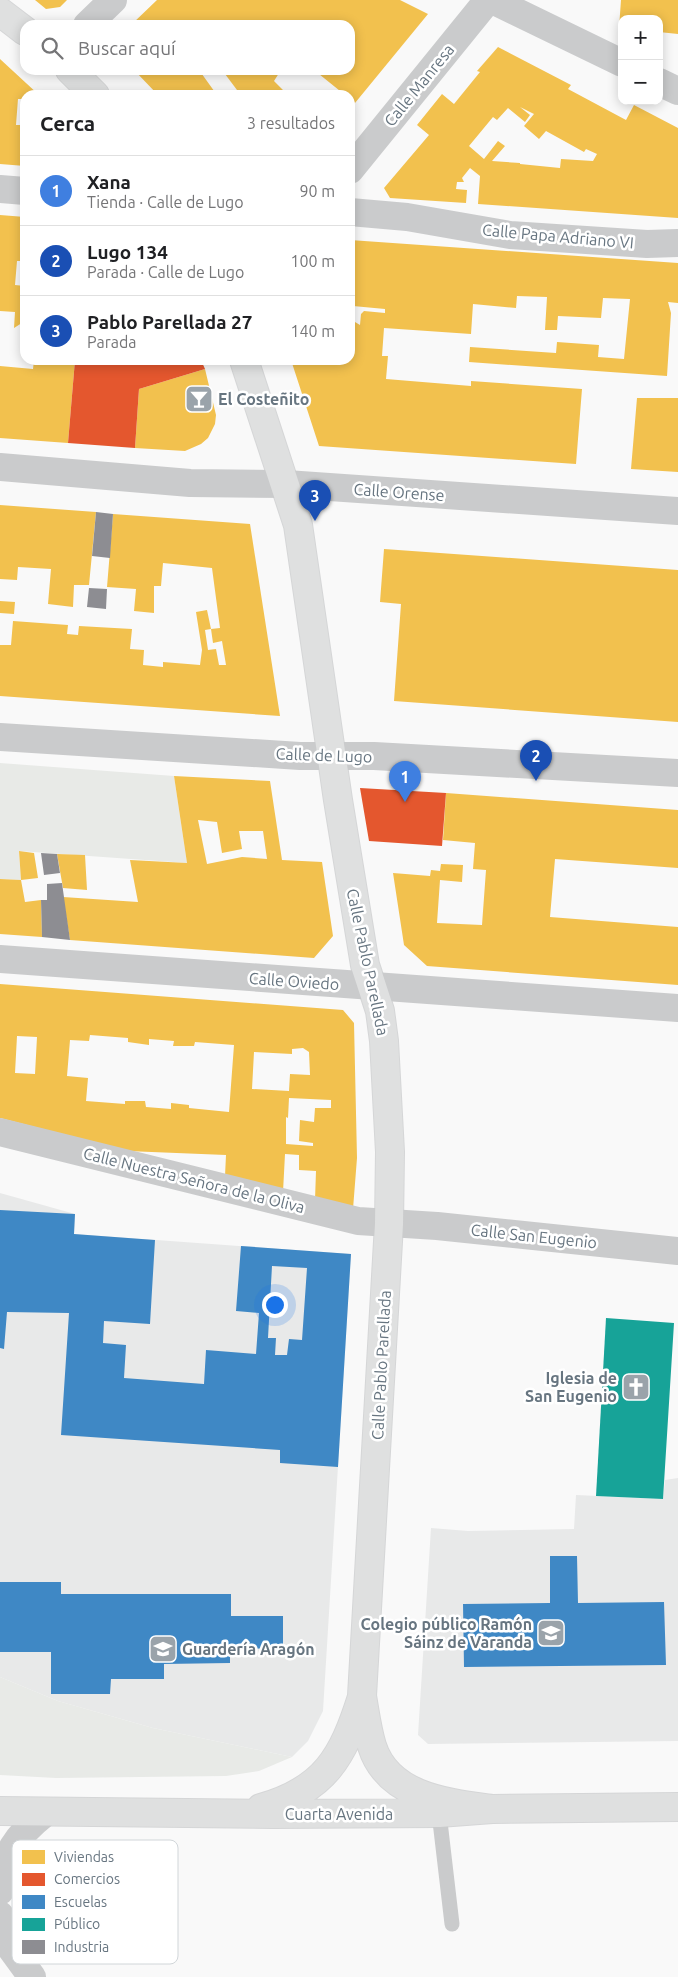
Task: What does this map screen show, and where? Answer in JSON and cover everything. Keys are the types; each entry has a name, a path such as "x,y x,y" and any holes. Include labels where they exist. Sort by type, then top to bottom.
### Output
{"street":[{"path":"92,20 113,0"},
{"path":"490,0 618,62"},
{"name":"Calle Manresa","path":"355,164 490,0"},
{"path":"0,12 20,27"},
{"path":"75,75 90,90"},
{"path":"663,84 678,91"},
{"path":"0,189 20,191"},
{"name":"Calle Papa Adriano VI","path":"355,212 407,217 510,235 647,244 678,243"},
{"name":"Calle Pablo Parellada","path":"246,365 298,525 365,965 380,1011 384,1041 390,1152 389,1224 362,1696 372,1747 390,1775 403,1786 440,1802 492,1809"},
{"name":"Calle Orense","path":"0,467 190,483 286,484 678,511"},
{"name":"Calle de Lugo","path":"0,737 678,773"},
{"name":"Calle Oviedo","path":"0,960 678,1008"},
{"name":"Calle Nuestra Señora de la Oliva","path":"0,1132 358,1221 389,1224"},
{"name":"Calle San Eugenio","path":"389,1224 436,1226 678,1250"},
{"name":"Calle Pablo Parellada","path":"232,1814 263,1807 288,1798 312,1785 329,1769 343,1747 362,1696"},
{"name":"Cuarta Avenida","path":"0,1811 232,1814 439,1813 492,1809 678,1807"},
{"path":"16,1840 27,1827 45,1813"},
{"path":"0,1892 2,1877 12,1845"},
{"path":"0,1915 7,1943 12,1950"},
{"path":"22,1964 32,1977"}],"lane":[{"path":"439,1813 452,1924"}],"shaded area":[{"path":"0,763 174,776 187,863 19,851 21,880 0,879"},
{"path":"0,1193 75,1214 74,1234 351,1254 323,1711 308,1741 292,1757 153,1728 58,1701 0,1677"},
{"name":"Colegio público Ramón Sáinz de Varanda","path":"678,1478 678,1741 428,1744 418,1735 431,1528 468,1531 574,1529 576,1495 663,1499 665,1480"},
{"path":"0,1677 58,1701 153,1728 292,1757 259,1771 226,1776 56,1778 0,1775"}],"building: Viviendas":[{"path":"35,0 67,0 60,7 46,9"},
{"path":"157,0 400,0 428,14 355,103 355,90 339,90 320,75 355,75 355,20 136,20"},
{"path":"621,0 678,0 678,34 663,32 663,15 620,15"},
{"path":"498,47 571,85 568,89 626,120 634,105 678,128 678,218 478,204 480,176 470,168 462,178 464,182 457,182 456,189 467,190 466,203 390,198 384,188 429,135 417,125 442,94 454,104 480,72 477,71","holes":["520,107 534,114 524,126 539,139 546,131 584,152 586,149 597,154 593,161 561,159 560,168 492,161 505,146 498,141 484,159 469,146 493,117 497,120 508,108 525,122 530,115"]},
{"path":"0,59 34,90 20,90 20,99 18,99 16,125 20,125 20,166 0,164"},
{"path":"139,75 203,75 213,90 153,90"},
{"path":"226,75 278,75 274,81 283,90 237,90"},
{"path":"0,215 20,217 20,261 17,261 15,285 20,286 20,324 14,328 15,312 0,311"},
{"path":"355,240 678,263 678,303 668,302 671,313 667,376 469,362 470,347 556,353 557,342 599,345 598,357 624,359 630,299 603,298 601,318 558,316 557,330 545,330 547,297 517,296 516,308 473,304 471,334 384,328 382,356 388,356 386,379 471,386 471,381 582,389 576,464 319,446 293,365 355,365 355,322 360,325 361,314 364,311 385,313 385,309 355,306"},
{"path":"33,365 75,365 68,443 0,438 0,366 33,369"},
{"path":"205,369 216,415 215,424 208,438 201,444 185,451 135,448 139,389"},
{"path":"637,398 678,398 678,472 631,469"},
{"path":"0,505 96,512 89,585 74,585 73,607 48,604 51,569 18,567 17,580 0,579"},
{"path":"113,514 250,524 280,716 0,696 0,645 11,645 13,621 68,625 67,634 78,635 79,626 132,629 130,649 144,650 143,665 163,667 163,662 200,665 202,650 196,612 207,610 211,629 220,628 212,568 163,563 161,586 154,586 154,613 134,611 136,589 107,587","holes":["211,629 213,643 222,641 226,665 219,665 216,649 208,650 205,630"]},
{"path":"384,549 678,570 678,722 394,701 401,604 380,602"},
{"path":"0,601 15,602 14,614 0,613"},
{"path":"174,776 270,781 282,860 322,862 333,936 314,958 70,940 63,897 138,902 130,860 187,863","holes":["198,820 217,822 222,853 242,849 239,831 263,831 267,859 242,857 207,864"]},
{"path":"446,793 678,810 678,868 555,859 550,917 678,927 678,985 427,966 404,945 393,873 430,876 431,870 440,871 441,864 463,865 462,882 440,880 437,923 482,925 486,870 473,869 475,843 443,840"},
{"path":"19,851 34,853 38,878 21,880"},
{"path":"57,854 85,855 87,890 63,888"},
{"path":"0,879 21,880 25,902 41,900 42,937 0,934"},
{"path":"0,984 343,1010 354,1023 357,1158 353,1209 315,1200 316,1171 299,1170 299,1155 285,1154 283,1192 225,1176 226,1155 127,1151 0,1118","holes":["90,1035 128,1038 128,1042 149,1045 149,1039 174,1041 173,1046 194,1046 195,1042 234,1045 229,1112 189,1108 189,1105 171,1103 171,1109 146,1107 145,1101 125,1101 125,1104 86,1101 88,1078 67,1076 70,1040 89,1041","17,1036 37,1037 35,1074 15,1073","303,1048 309,1052 310,1075 290,1074 289,1091 252,1089 254,1052 292,1054 292,1049","289,1098 331,1100 331,1108 315,1108 314,1122 300,1120 299,1141 313,1143 313,1146 286,1144 286,1117 288,1118"]}],"building: Comercios":[{"path":"75,365 203,365 205,369 139,389 135,448 68,443"},
{"path":"360,788 446,793 442,846 369,841"}],"building: Escuelas":[{"path":"0,1210 75,1214 74,1234 155,1240 150,1324 104,1321 103,1343 126,1345 124,1378 204,1384 206,1350 256,1354 259,1313 236,1311 241,1246 351,1254 338,1467 280,1463 280,1450 61,1435 69,1313 7,1312 4,1349 0,1348","holes":["272,1266 307,1268 302,1340 289,1339 287,1355 275,1355 276,1338 268,1338"]},
{"path":"550,1556 577,1556 578,1603 664,1602 666,1665 464,1667 463,1604 550,1603"},
{"path":"0,1582 61,1582 61,1594 231,1594 231,1616 283,1616 283,1649 230,1648 230,1663 164,1664 164,1679 111,1679 110,1694 51,1694 51,1652 0,1652"}],"building: Público":[{"path":"606,1318 674,1323 663,1499 596,1496"}],"building: Industria":[{"path":"96,512 113,514 110,558 92,556"},
{"path":"89,588 107,589 106,609 87,607"},
{"path":"41,853 57,854 60,873 44,875"},
{"path":"62,883 70,940 42,937 41,900 47,900 47,884"}],"place":[{"name":"El Costeñito","path":"199,399"},
{"name":"Pablo Parellada 27","path":"315,521"},
{"name":"Lugo 134","path":"536,781"},
{"name":"Xana","path":"405,802"},
{"name":"Iglesia de San Eugenio","path":"636,1387"},
{"name":"Colegio público Ramón Sáinz de Varanda","path":"551,1633"},
{"name":"Guardería Aragón","path":"163,1649"}]}
